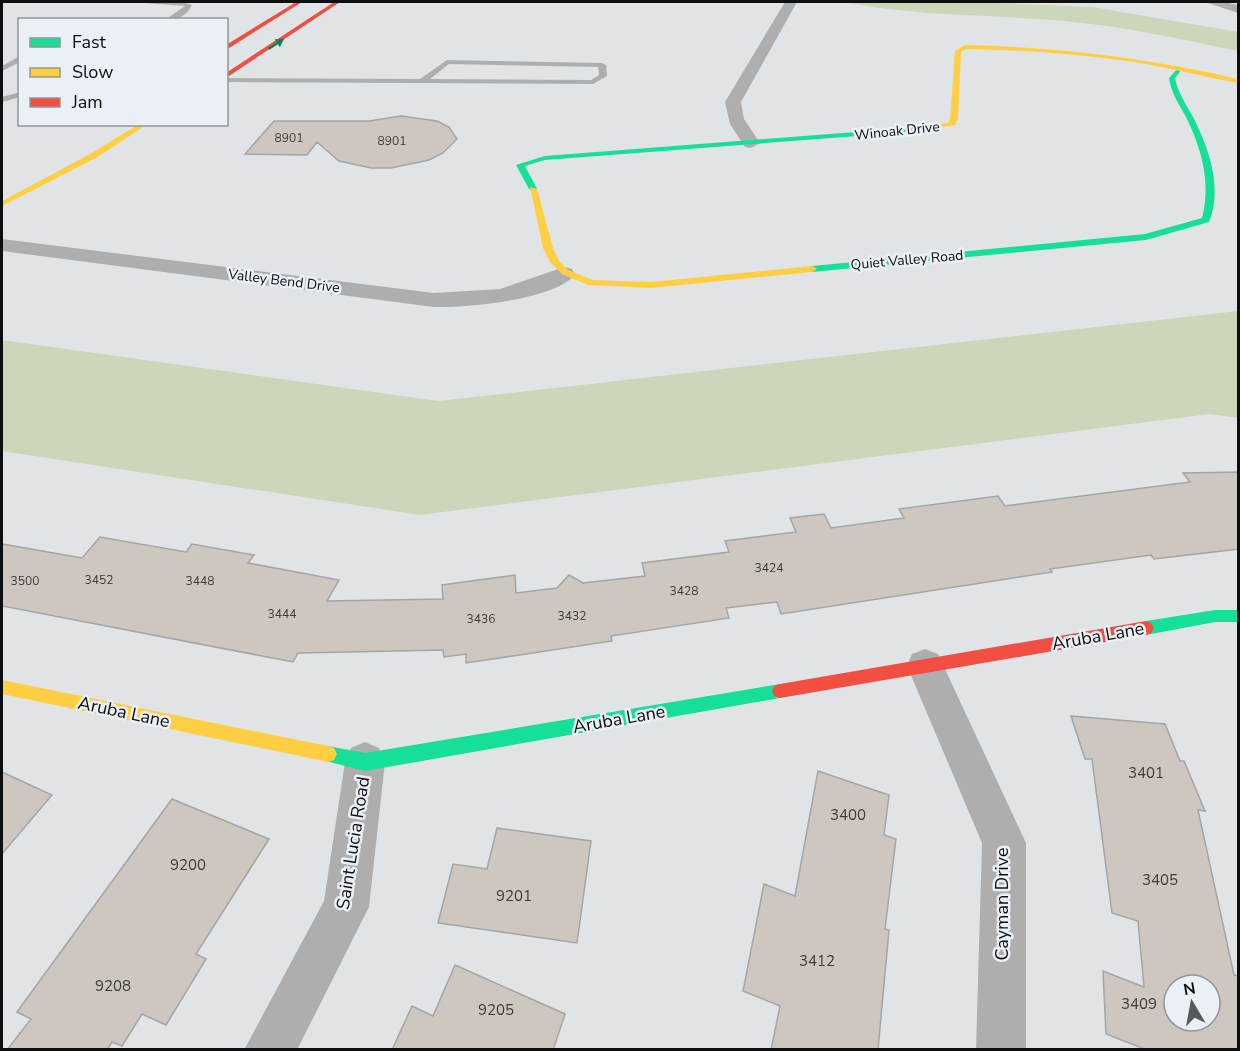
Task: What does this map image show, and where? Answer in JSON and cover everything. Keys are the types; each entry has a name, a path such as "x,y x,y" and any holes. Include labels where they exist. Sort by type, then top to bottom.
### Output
{"street":[{"path":"228,47 299,2"},
{"path":"228,77 332,5 345,2"},
{"path":"751,142 733,112 733,102 791,2"},
{"path":"1211,2 1239,9"},
{"name":"Winoak Drive","path":"564,274 556,265 547,247 538,202 520,165 545,158 897,132 951,124 954,119 958,51 965,47 1062,50 1239,81"},
{"name":"Quiet Valley Road","path":"564,274 598,285 651,285 1146,237 1194,224 1206,220 1214,196 1209,168 1173,90 1172,78 1179,69"},
{"path":"93,156 116,126"},
{"path":"2,204 93,156 142,126"},
{"name":"Valley Bend Drive","path":"2,244 434,300 491,299 521,292 564,274"},
{"name":"Aruba Lane","path":"2,687 365,762 1215,616 1239,616"},
{"name":"Cayman Drive","path":"925,666 1004,843 1001,1050"},
{"name":"Saint Lucia Road","path":"270,1050 346,907 365,762"}],"lane":[{"path":"134,2 175,2 189,5 186,11 172,18"},
{"path":"10,54 18,56"},
{"path":"2,69 18,57"},
{"path":"228,78 593,82 603,76 602,65 447,62 423,80"},
{"path":"2,100 18,95"}],"green space":[{"path":"844,2 978,2 1093,7 1238,32 1238,51 1151,33 1085,23 926,13"},
{"path":"1238,311 1238,418 1210,414 420,515 2,451 2,340 438,401"}],"building":[{"path":"401,116 437,121 449,127 457,139 443,153 429,160 391,168 371,168 339,161 317,142 307,155 245,154 274,121 369,121"},
{"path":"1239,472 1239,549 1154,559 1151,555 1050,569 1052,572 781,614 777,602 726,608 729,618 611,636 612,641 466,663 466,654 444,657 443,650 298,653 293,662 2,606 2,544 82,558 100,537 186,552 192,544 254,555 248,563 339,580 327,601 443,599 442,585 515,575 516,593 557,588 569,575 583,583 645,576 642,563 729,552 725,541 796,532 790,518 824,514 831,528 904,518 899,509 998,496 1005,506 1190,482 1183,473"},
{"path":"1071,716 1165,724 1180,761 1184,761 1205,811 1198,810 1234,975 1239,976 1239,1050 1147,1050 1106,1034 1103,971 1144,987 1138,921 1112,913 1092,759 1085,759"},
{"path":"818,771 889,795 884,835 896,839 885,929 889,930 878,1050 771,1050 780,1006 743,991 764,884 795,896"},
{"path":"2,772 52,795 2,854"},
{"path":"172,799 269,839 196,954 206,959 166,1025 142,1014 122,1046 112,1042 107,1050 7,1050 31,1019 17,1012"},
{"path":"497,828 591,841 577,943 438,923 453,864 487,869"},
{"path":"455,965 565,1014 553,1050 392,1050 412,1006 433,1016"}],"traffic: fast":[{"path":"812,269 1146,237 1206,220 1210,193 1208,167 1195,129 1175,89 1172,78 1179,69"},
{"path":"533,189 520,165 545,158 920,129"},
{"path":"1146,628 1215,616 1238,616"},
{"path":"328,754 365,762 780,691"}],"traffic: slow":[{"path":"920,129 951,125 954,119 958,51 965,47 1034,49 1102,56 1171,66 1238,81"},
{"path":"2,204 93,156 142,126"},
{"path":"533,189 548,248 555,262 565,272 591,283 651,285 812,269"},
{"path":"2,687 328,754"}],"traffic: jam":[{"path":"228,47 299,2"},
{"path":"228,75 337,2"},
{"path":"780,691 1146,628"}]}
